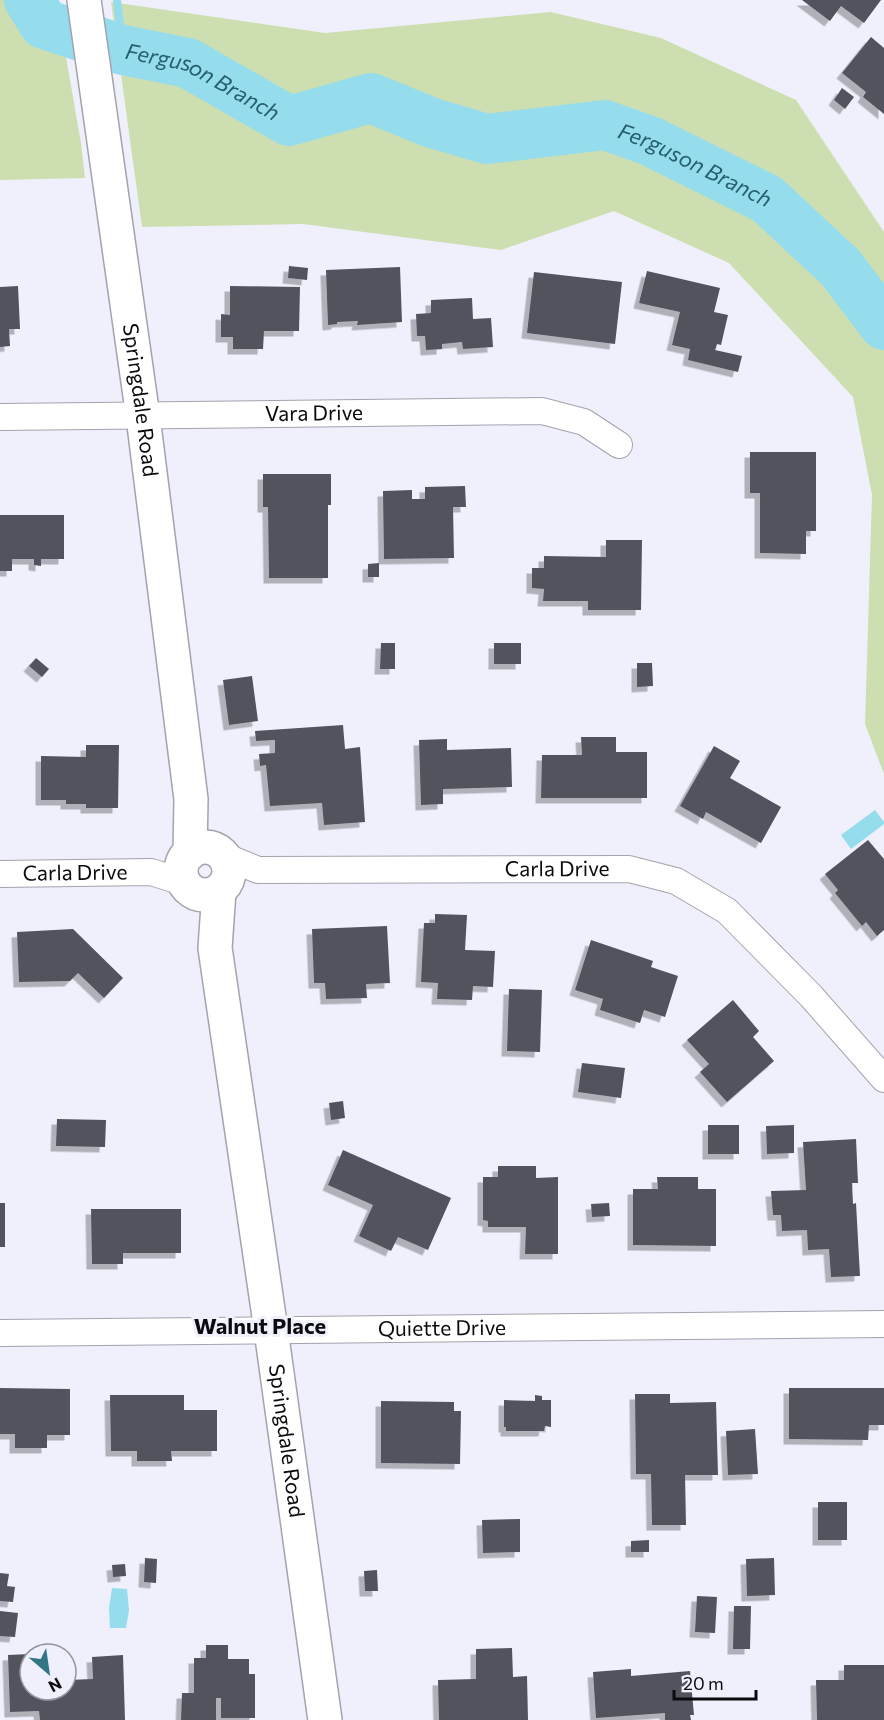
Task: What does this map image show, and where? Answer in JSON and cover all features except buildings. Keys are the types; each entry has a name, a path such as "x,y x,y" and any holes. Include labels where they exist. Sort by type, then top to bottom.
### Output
{"street":[{"name":"Springdale Road","path":"85,9 143,417 191,799 204,871 271,1330 325,1720"},
{"name":"Vara Drive","path":"0,417 542,411 584,422 619,446"},
{"name":"Carla Drive","path":"0,874 629,868 676,882 727,911 811,996 884,1079"},
{"name":"Quiette Drive","path":"0,1333 884,1324"}],"green space":[{"path":"0,0 56,0 85,178 0,180"},
{"path":"111,2 325,33 551,12 661,38 796,100 884,232 884,774 865,724 872,495 853,397 729,263 614,211 501,250 303,224 142,227"}],"water":[{"path":"875,810 884,824 851,849 841,835"},
{"path":"112,1588 127,1589 129,1610 126,1628 110,1628 109,1608"}],"waterway":[{"name":"Ferguson Branch","path":"29,0 44,24 123,50 188,63 289,121 371,98 432,123 487,139 605,125 650,141 767,199 840,267 884,325"},
{"path":"117,0 123,50"}],"district":[{"name":"Walnut Place","path":"260,1326"}]}
